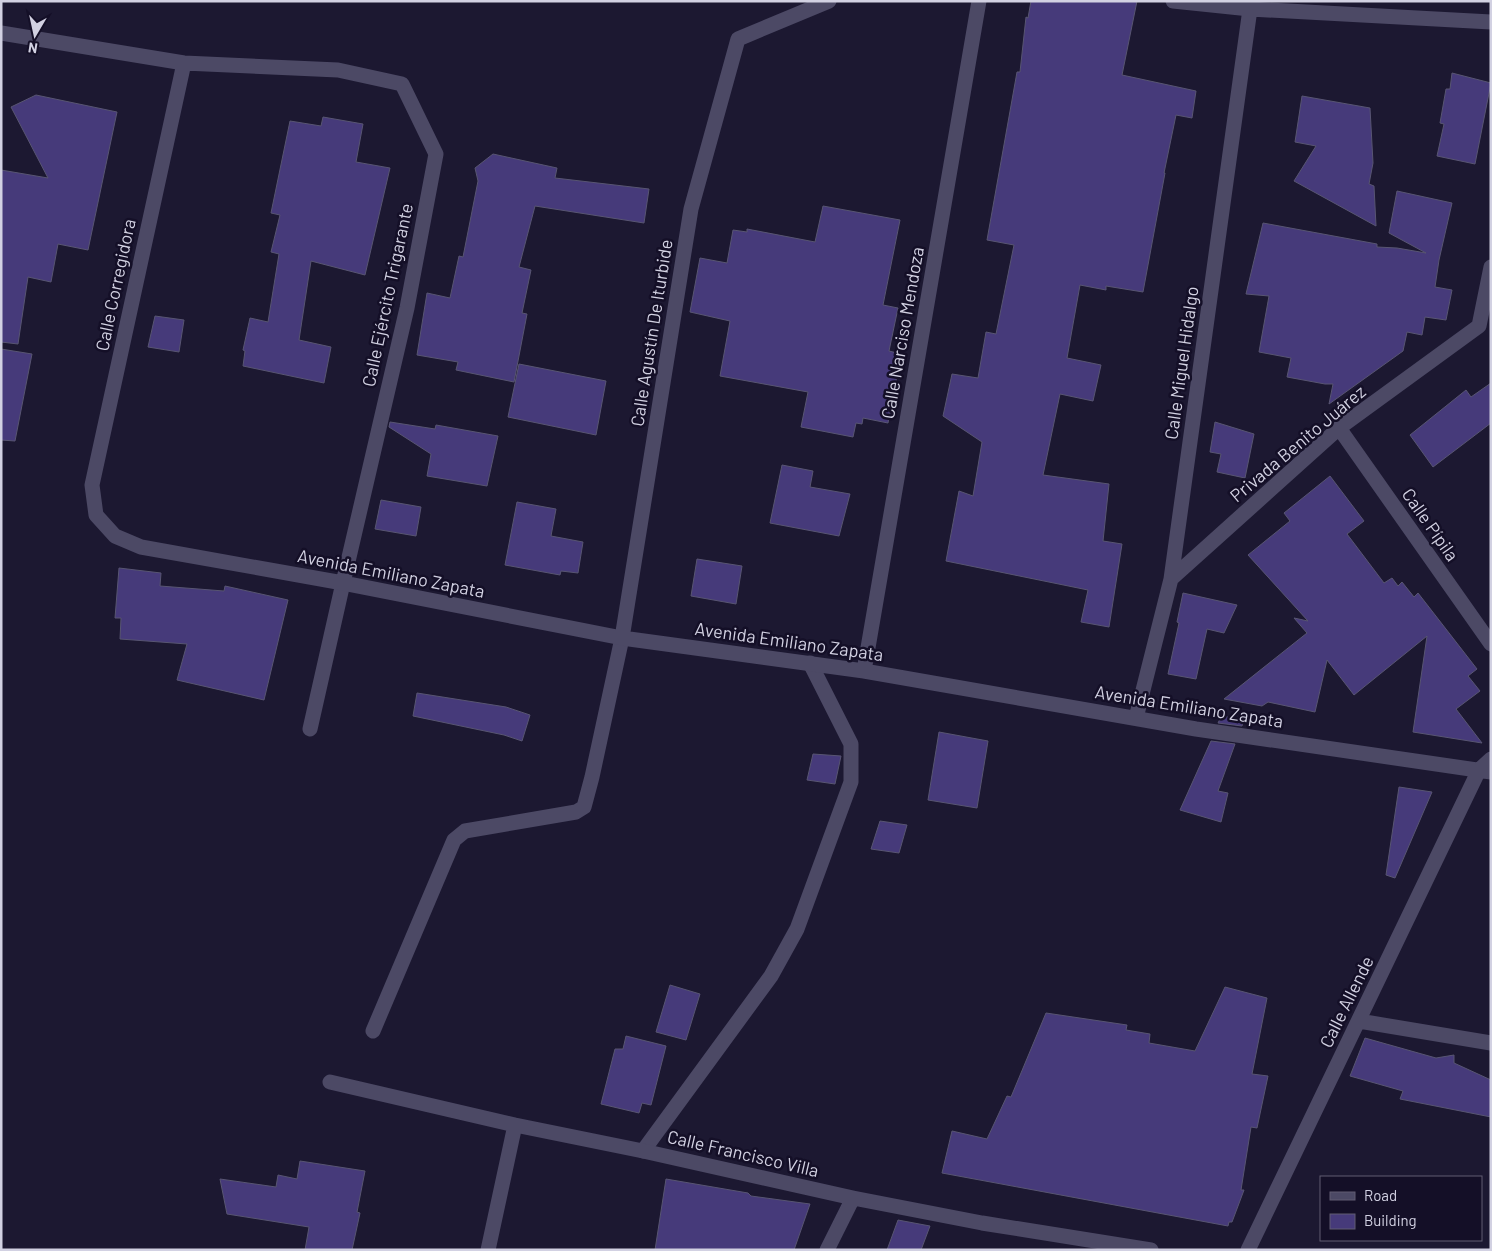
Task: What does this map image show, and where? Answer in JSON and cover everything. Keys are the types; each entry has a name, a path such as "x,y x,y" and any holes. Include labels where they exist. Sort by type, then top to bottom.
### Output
{"street":[{"name":"Calle Agustín De Iturbide","path":"372,1031 454,840 465,831 576,812 584,807 622,638 691,209 738,38 829,1"},
{"name":"Calle Narciso Mendoza","path":"864,670 979,1"},
{"path":"1173,1 1250,9 1491,22"},
{"name":"Calle Miguel Hidalgo","path":"1136,718 1171,579 1250,9"},
{"path":"1,33 184,64"},
{"name":"Calle Ejército Trigarante","path":"184,64 338,70 402,84 436,154 407,308 343,583"},
{"name":"Calle Corregidora","path":"96,515 92,485 184,64"},
{"name":"Privada Benito Juárez","path":"1171,579 1339,428 1479,326 1491,267"},
{"name":"Calle Pípila","path":"1339,428 1491,644"},
{"name":"Avenida Emiliano Zapata","path":"96,515 115,536 141,547 343,583 622,638 864,670 1196,729 1485,771"},
{"path":"310,729 343,583"},
{"path":"643,1150 770,976 797,929 851,782 851,744 810,663"},
{"path":"1485,771 1491,759"},
{"name":"Calle Allende","path":"1248,1250 1359,1021 1485,771"},
{"path":"1359,1021 1491,1043"},
{"name":"Calle Francisco Villa","path":"330,1082 515,1126 643,1150 853,1198 982,1224 1151,1250"},
{"path":"488,1250 515,1126"},
{"path":"827,1250 853,1198"}],"building":[{"path":"1031,1 1137,1 1122,75 1196,91 1192,118 1176,115 1143,292 1106,286 1106,290 1080,285 1067,358 1101,365 1093,401 1060,394 1043,475 1109,484 1103,541 1122,544 1109,627 1081,622 1088,590 946,561 959,491 973,496 982,442 943,416 952,374 978,378 986,332 996,334 1014,245 987,240 1017,72 1020,72 1026,17 1028,18"},
{"path":"1452,73 1491,83 1475,164 1437,156 1444,124 1440,123 1446,89 1450,89"},
{"path":"36,95 117,112 88,250 58,244 51,282 28,277 18,344 1,342 1,170 48,178 11,107"},
{"path":"1302,96 1370,108 1373,163 1369,184 1374,186 1376,226 1294,181 1316,146 1295,142"},
{"path":"323,117 363,124 356,162 390,168 365,275 311,261 299,340 331,347 324,383 243,366 245,351 243,350 250,318 268,322 279,254 271,252 280,215 271,213 290,121 321,126"},
{"path":"493,154 557,168 555,178 649,189 644,223 535,206 519,267 531,270 522,313 527,314 514,382 456,370 458,362 417,355 427,293 450,298 459,256 463,257 478,181 475,168"},
{"path":"1397,191 1452,203 1435,287 1452,290 1446,320 1425,317 1422,335 1407,332 1403,351 1329,404 1333,384 1287,377 1291,358 1259,352 1269,296 1246,294 1263,223 1377,244 1377,247 1426,253 1389,233"},
{"path":"823,206 900,220 883,305 898,308 889,351 901,354 888,423 863,418 862,424 856,423 853,437 801,427 808,392 720,376 730,321 690,312 700,258 727,263 733,230 747,232 747,229 815,242"},
{"path":"155,316 184,320 179,352 148,347"},
{"path":"1,349 32,354 15,441 1,440"},
{"path":"519,364 606,381 596,435 508,417"},
{"path":"1491,383 1491,423 1433,467 1410,435 1466,390 1471,397"},
{"path":"390,422 435,429 436,425 498,436 487,486 427,476 431,454 389,427"},
{"path":"1215,422 1254,434 1245,478 1217,472 1221,454 1210,452"},
{"path":"782,465 813,471 810,487 850,494 839,536 770,523"},
{"path":"1330,476 1364,521 1347,534 1384,583 1392,578 1398,586 1402,582 1414,597 1418,593 1477,669 1468,676 1480,691 1456,709 1482,743 1413,732 1427,636 1354,695 1327,660 1315,712 1268,702 1262,706 1224,699 1307,633 1294,618 1308,621 1248,555 1290,521 1284,513"},
{"path":"381,500 421,507 416,536 375,529"},
{"path":"517,502 556,509 551,536 583,542 578,573 561,571 560,575 505,565"},
{"path":"697,559 742,566 736,604 691,596"},
{"path":"119,568 161,573 160,586 224,591 225,586 288,600 264,700 177,680 187,644 120,639 121,618 115,618"},
{"path":"1183,593 1237,605 1224,633 1207,629 1196,679 1168,674 1179,623 1177,622"},
{"path":"417,693 506,707 530,715 522,741 504,735 413,716"},
{"path":"1222,715 1243,723 1242,726 1218,723"},
{"path":"939,732 988,741 977,808 928,800"},
{"path":"1211,741 1235,744 1218,791 1228,793 1221,822 1180,810"},
{"path":"813,754 841,756 835,784 807,780"},
{"path":"1399,787 1432,792 1395,878 1386,875"},
{"path":"880,821 907,825 899,853 871,849"},
{"path":"670,985 700,994 686,1040 656,1032"},
{"path":"1225,987 1267,998 1252,1074 1268,1076 1257,1128 1251,1127 1241,1190 1244,1190 1232,1222 1229,1222 1228,1226 942,1173 952,1131 987,1139 1007,1096 1011,1097 1046,1013 1127,1025 1126,1030 1150,1034 1149,1043 1195,1051"},
{"path":"626,1036 666,1046 651,1105 642,1103 639,1113 601,1104 615,1049 623,1049"},
{"path":"1365,1038 1436,1058 1454,1055 1454,1063 1491,1080 1491,1117 1400,1099 1403,1091 1350,1076"},
{"path":"300,1161 365,1171 357,1212 360,1213 352,1250 305,1250 309,1227 227,1214 220,1179 276,1187 278,1175 297,1179"},
{"path":"666,1179 748,1193 751,1196 810,1204 794,1250 655,1250"},
{"path":"898,1220 930,1226 921,1250 887,1250"}]}
